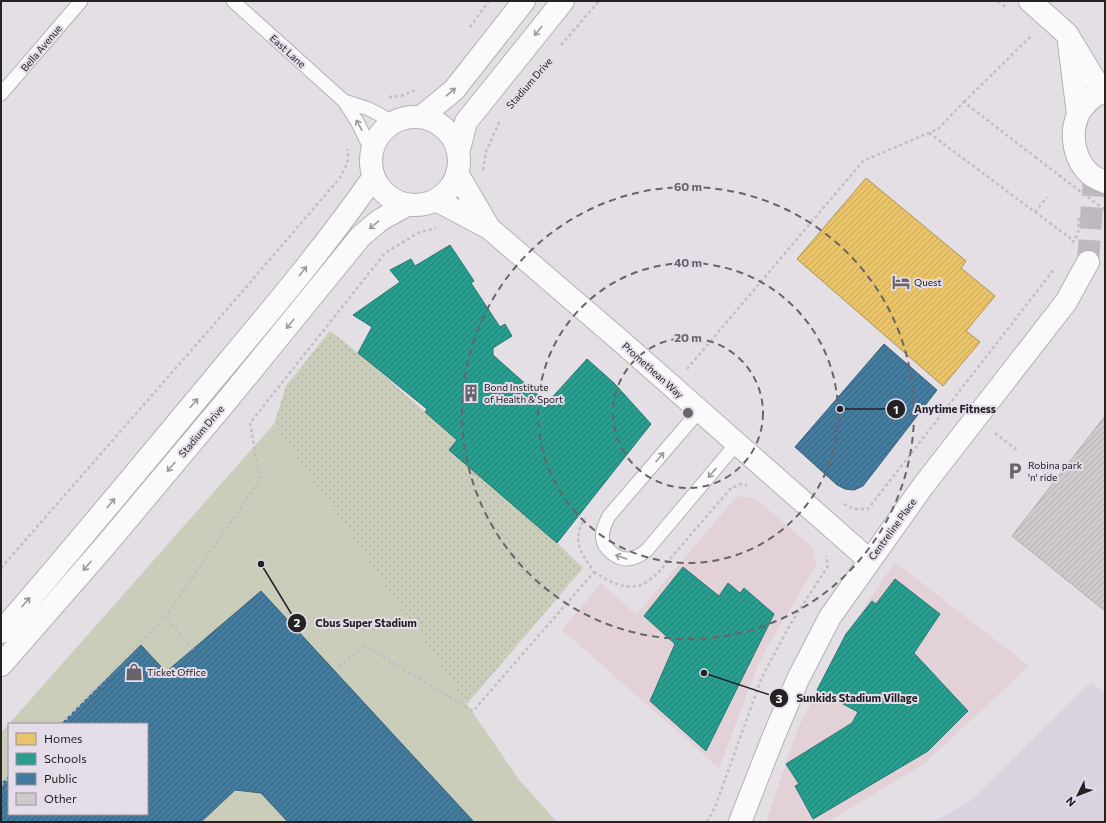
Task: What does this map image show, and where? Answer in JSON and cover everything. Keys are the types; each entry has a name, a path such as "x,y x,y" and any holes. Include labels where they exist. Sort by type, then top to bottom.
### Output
{"street":[{"path":"421,117 454,90 524,1"},
{"path":"489,228 458,163 454,140 446,129 434,121 421,117 407,117 393,122 383,129 371,150 370,165 373,178 382,191 393,200 407,205 422,205 436,200 446,193 453,184 458,163 466,122 563,1"},
{"path":"1030,1 1067,34 1103,92 1088,101 1078,114 1073,141 1080,162 1091,175 1105,182"},
{"path":"1067,34 1078,114"},
{"path":"1,632 86,533 283,296 359,199 373,178"},
{"path":"436,200 489,228"},
{"name":"Stadium Drive","path":"1,665 229,398 361,236 380,220 407,205"},
{"name":"Promethean Way","path":"489,228 623,343 869,560"},
{"name":"Centreline Place","path":"740,822 798,679 830,617 923,486 1066,302 1088,262"}],"lane":[{"name":"Bella Avenue","path":"1,94 81,1"},
{"name":"East Lane","path":"233,1 344,101"},
{"path":"344,101 369,109 393,122"},
{"path":"344,101 358,123 371,150"},
{"path":"700,411 609,516 603,531 603,542 606,549 617,557 628,560 638,557 646,550 737,443"}],"path":[{"path":"466,33 489,1"},
{"name":"Stadium Drive","path":"558,48 599,1"},
{"path":"998,1 1009,9"},
{"path":"687,369 863,161 938,129 1035,31"},
{"path":"386,97 401,96 415,90"},
{"path":"964,102 1105,210"},
{"name":"Stadium Drive","path":"483,175 486,152 503,113"},
{"path":"929,133 1074,241"},
{"path":"1,568 210,329 338,179 347,166 347,147"},
{"path":"1036,212 1047,197"},
{"path":"1070,246 1078,234 1079,217"},
{"path":"62,723 165,617 260,480 250,422 385,253 418,232 432,228"},
{"path":"868,509 1056,267"},
{"path":"990,428 1017,450"},
{"path":"1042,469 1055,479"},
{"path":"588,514 580,527 577,541 583,556 594,572 612,583 628,586 642,584 657,574 731,488 741,484 751,486"},
{"path":"707,822 716,807 762,677 791,623 828,566 826,553"},
{"path":"339,667 365,646 473,711 594,572"},
{"path":"165,617 193,649"}],"shaded area":[{"path":"737,496 756,499 812,547 817,565 771,640 757,668 719,768 562,630 601,583 636,615"},
{"path":"895,562 1029,666 924,764 827,822 766,822 798,728 846,634"},
{"path":"1091,682 1105,693 1105,822 934,822 970,801"}],"green space":[{"path":"330,331 358,353 457,440 449,450 557,543 583,568 467,704 274,424 286,386"},
{"path":"274,424 520,781 557,822 1,822 1,733 8,725 8,815 148,815 148,723 10,723"}],"building: Homes":[{"name":"Quest","path":"866,178 966,261 961,268 995,296 966,331 980,342 943,386 797,259"}],"building: Schools":[{"name":"Bond Institute of Health & Sport","path":"450,245 474,281 471,283 500,327 505,324 512,336 493,348 493,355 547,403 587,359 614,383 651,424 557,543 449,450 457,440 425,412 427,409 358,353 372,327 353,315 400,282 390,270 411,259 415,266"},
{"path":"683,567 719,596 728,583 740,593 744,588 774,614 706,751 650,701 675,644 644,616"},
{"path":"895,579 940,614 914,653 968,711 928,751 813,819 795,786 799,784 786,764 852,723 858,712 817,690 846,634 872,601 876,604"}],"building: Public":[{"path":"884,344 937,390 863,486 854,490 845,489 837,485 795,447"},
{"path":"261,591 474,822 288,822 261,793 235,790 201,822 1,822 1,784 8,777 8,815 148,815 148,723 62,723 141,645 166,672"}],"building: Other":[{"name":"Robina park 'n' ride","path":"1105,416 1105,611 1012,536"}],"tunnel":[{"path":"1088,262 1094,177"}],"place":[{"name":"Quest","path":"901,282"},
{"name":"Bond Institute of Health & Sport","path":"471,393"},
{"name":"Anytime Fitness","path":"840,409"},
{"name":"Robina park 'n' ride","path":"1015,471"},
{"name":"Cbus Super Stadium","path":"261,564"},
{"name":"Ticket Office","path":"134,672"},
{"name":"Sunkids Stadium Village","path":"704,673"}]}
